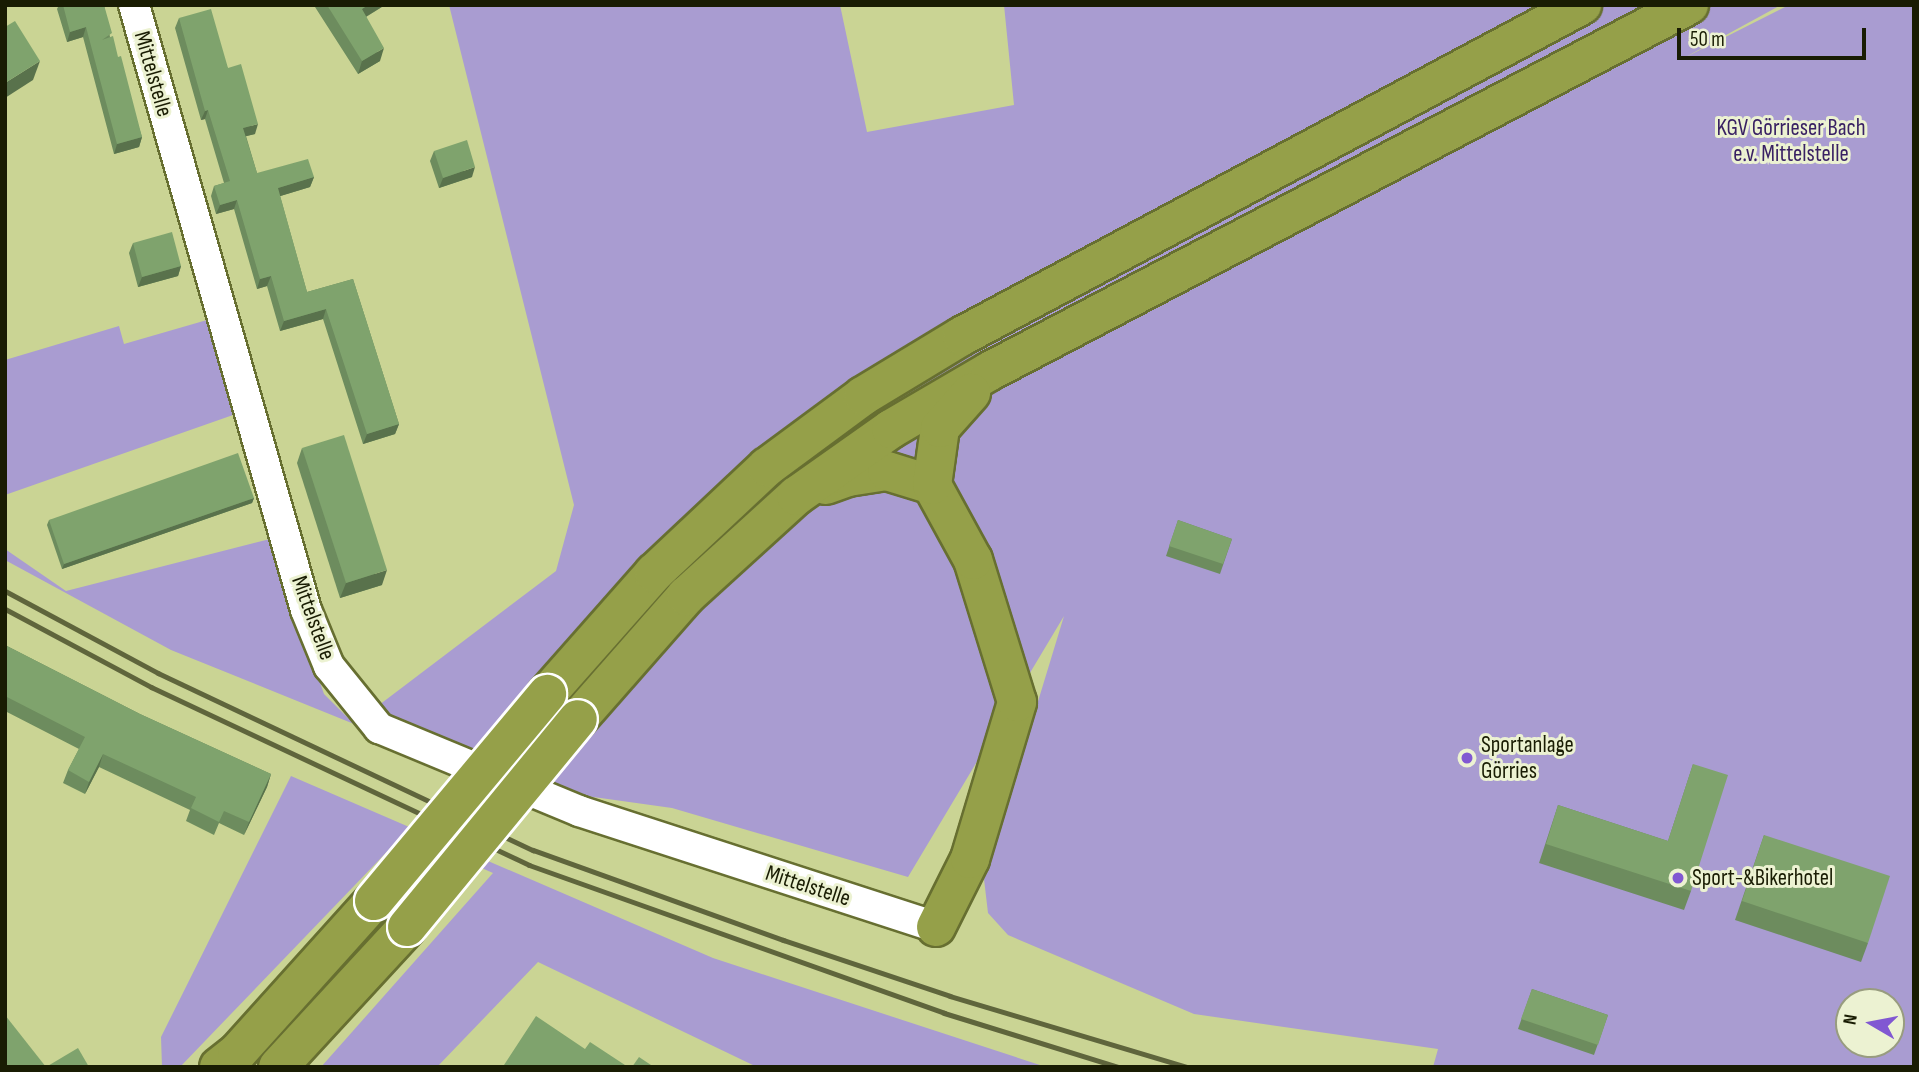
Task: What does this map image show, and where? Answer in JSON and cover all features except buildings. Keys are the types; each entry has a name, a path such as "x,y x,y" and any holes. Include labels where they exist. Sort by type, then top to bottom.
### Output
{"highway":[{"path":"228,1060 374,901 547,694 654,573 767,467 863,396 962,336 1582,5"},
{"path":"278,1067 407,927 578,719 686,596 796,496 891,429 990,371 1689,5"},
{"path":"936,927 970,859 1017,702 973,560 932,485 940,428 990,371"},
{"path":"796,496 848,478 887,471 932,485"}],"street":[{"name":"Mittelstelle","path":"134,5 306,610 329,666 379,728 579,811 936,927"}],"green space":[{"name":"KGV Görrieser Bach e.v. Mittelstelle","path":"449,5 840,5 867,132 1014,105 1004,5 1781,5 1682,59 1789,5 1914,5 1914,1067 1433,1067 1438,1049 1194,1014 1008,935 988,913 984,879 1064,616 908,877 672,808 572,794 548,786 594,732 535,685 464,759 354,724 556,571 574,505"},
{"path":"207,320 233,415 5,495 5,360 119,326 124,344"},
{"path":"270,539 324,694 354,724 171,650 5,560 5,549 66,591"},
{"path":"291,776 713,958 1046,1067 757,1067 538,962 437,1067 321,1067 493,873 404,834 180,1067 162,1067 161,1037"}],"railway":[{"path":"5,591 158,673 533,850 783,940 950,996 1187,1067"},
{"path":"5,609 151,687 529,865 944,1013 1118,1067"}],"place":[{"name":"Sportanlage Görries","path":"1467,758"},
{"name":"Sport-&Bikerhotel","path":"1678,878"}]}
